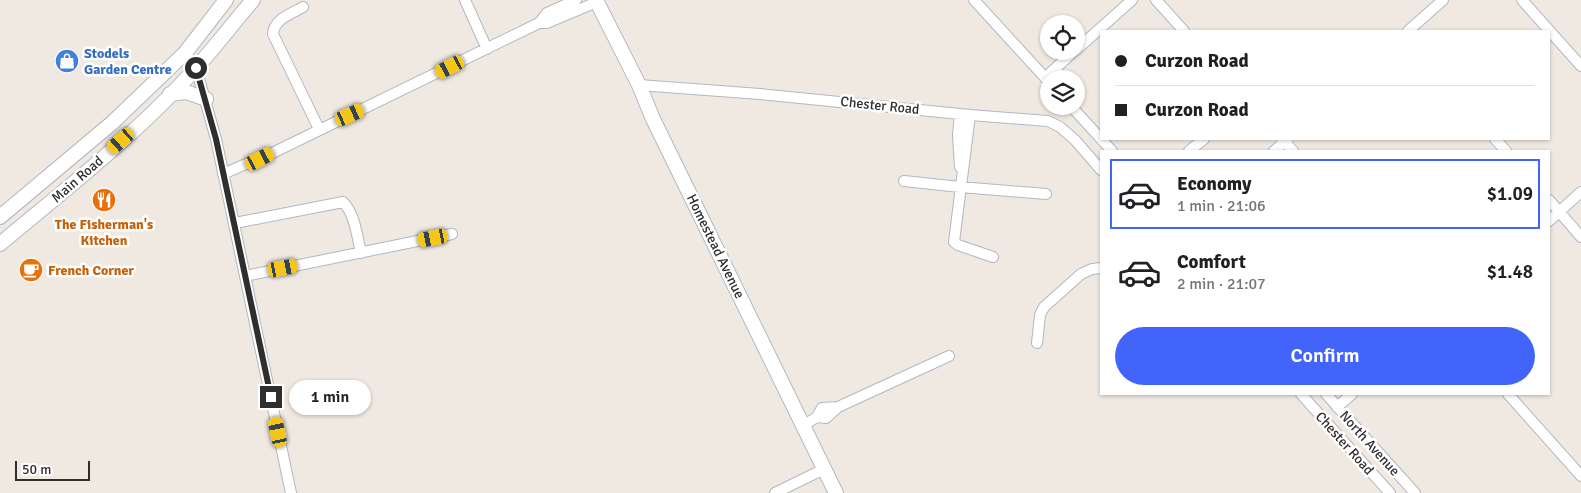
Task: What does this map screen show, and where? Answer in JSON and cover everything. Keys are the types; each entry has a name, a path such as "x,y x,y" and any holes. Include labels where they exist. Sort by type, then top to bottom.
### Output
{"main road":[{"name":"Main Road","path":"0,217 112,123 185,53 226,0"},
{"name":"Main Road","path":"0,244 89,170 170,94 196,68 253,0"},
{"name":"Homestead Avenue","path":"596,1 639,85 653,119 836,493"},
{"path":"170,94 186,92 206,99"}],"street":[{"path":"465,0 488,49"},
{"path":"539,23 547,13 576,0"},
{"path":"974,0 1040,72"},
{"path":"1085,41 1132,0"},
{"path":"1156,0 1183,30"},
{"path":"1522,0 1549,30"},
{"path":"224,177 257,164 260,159 319,129 381,101 539,23 547,22 596,1"},
{"path":"1409,30 1438,2"},
{"path":"303,7 277,22 273,34 319,129"},
{"path":"1550,31 1581,66"},
{"path":"185,53 196,68 206,99 235,223 291,493"},
{"path":"1056,70 1066,60"},
{"name":"Chester Road","path":"639,85 760,94 1048,121 1060,126 1100,169"},
{"path":"965,114 958,135 961,184 954,242 958,246 993,257"},
{"path":"1079,115 1100,138"},
{"path":"1102,140 1111,150"},
{"path":"1190,150 1203,140"},
{"path":"1275,150 1285,140"},
{"path":"1496,140 1505,150"},
{"path":"904,181 961,184 1046,194"},
{"path":"1550,220 1581,192"},
{"path":"1550,201 1581,237"},
{"path":"235,223 343,202 348,208 361,253"},
{"path":"245,276 452,234"},
{"path":"1037,343 1040,315 1044,307 1081,274 1092,269 1100,268"},
{"path":"804,425 816,417 826,418 838,407 949,356"},
{"name":"Chester Road","path":"1302,395 1390,493"},
{"name":"North Avenue","path":"1327,395 1415,493"},
{"path":"1337,407 1351,395"},
{"path":"1509,395 1581,476"},
{"path":"775,493 824,469"}],"place":[{"name":"Stodels Garden Centre","path":"67,61"},
{"name":"The Fisherman's Kitchen","path":"104,200"},
{"name":"French Corner","path":"31,270"}],"route":[{"path":"196,68 216,139 271,397"}]}
